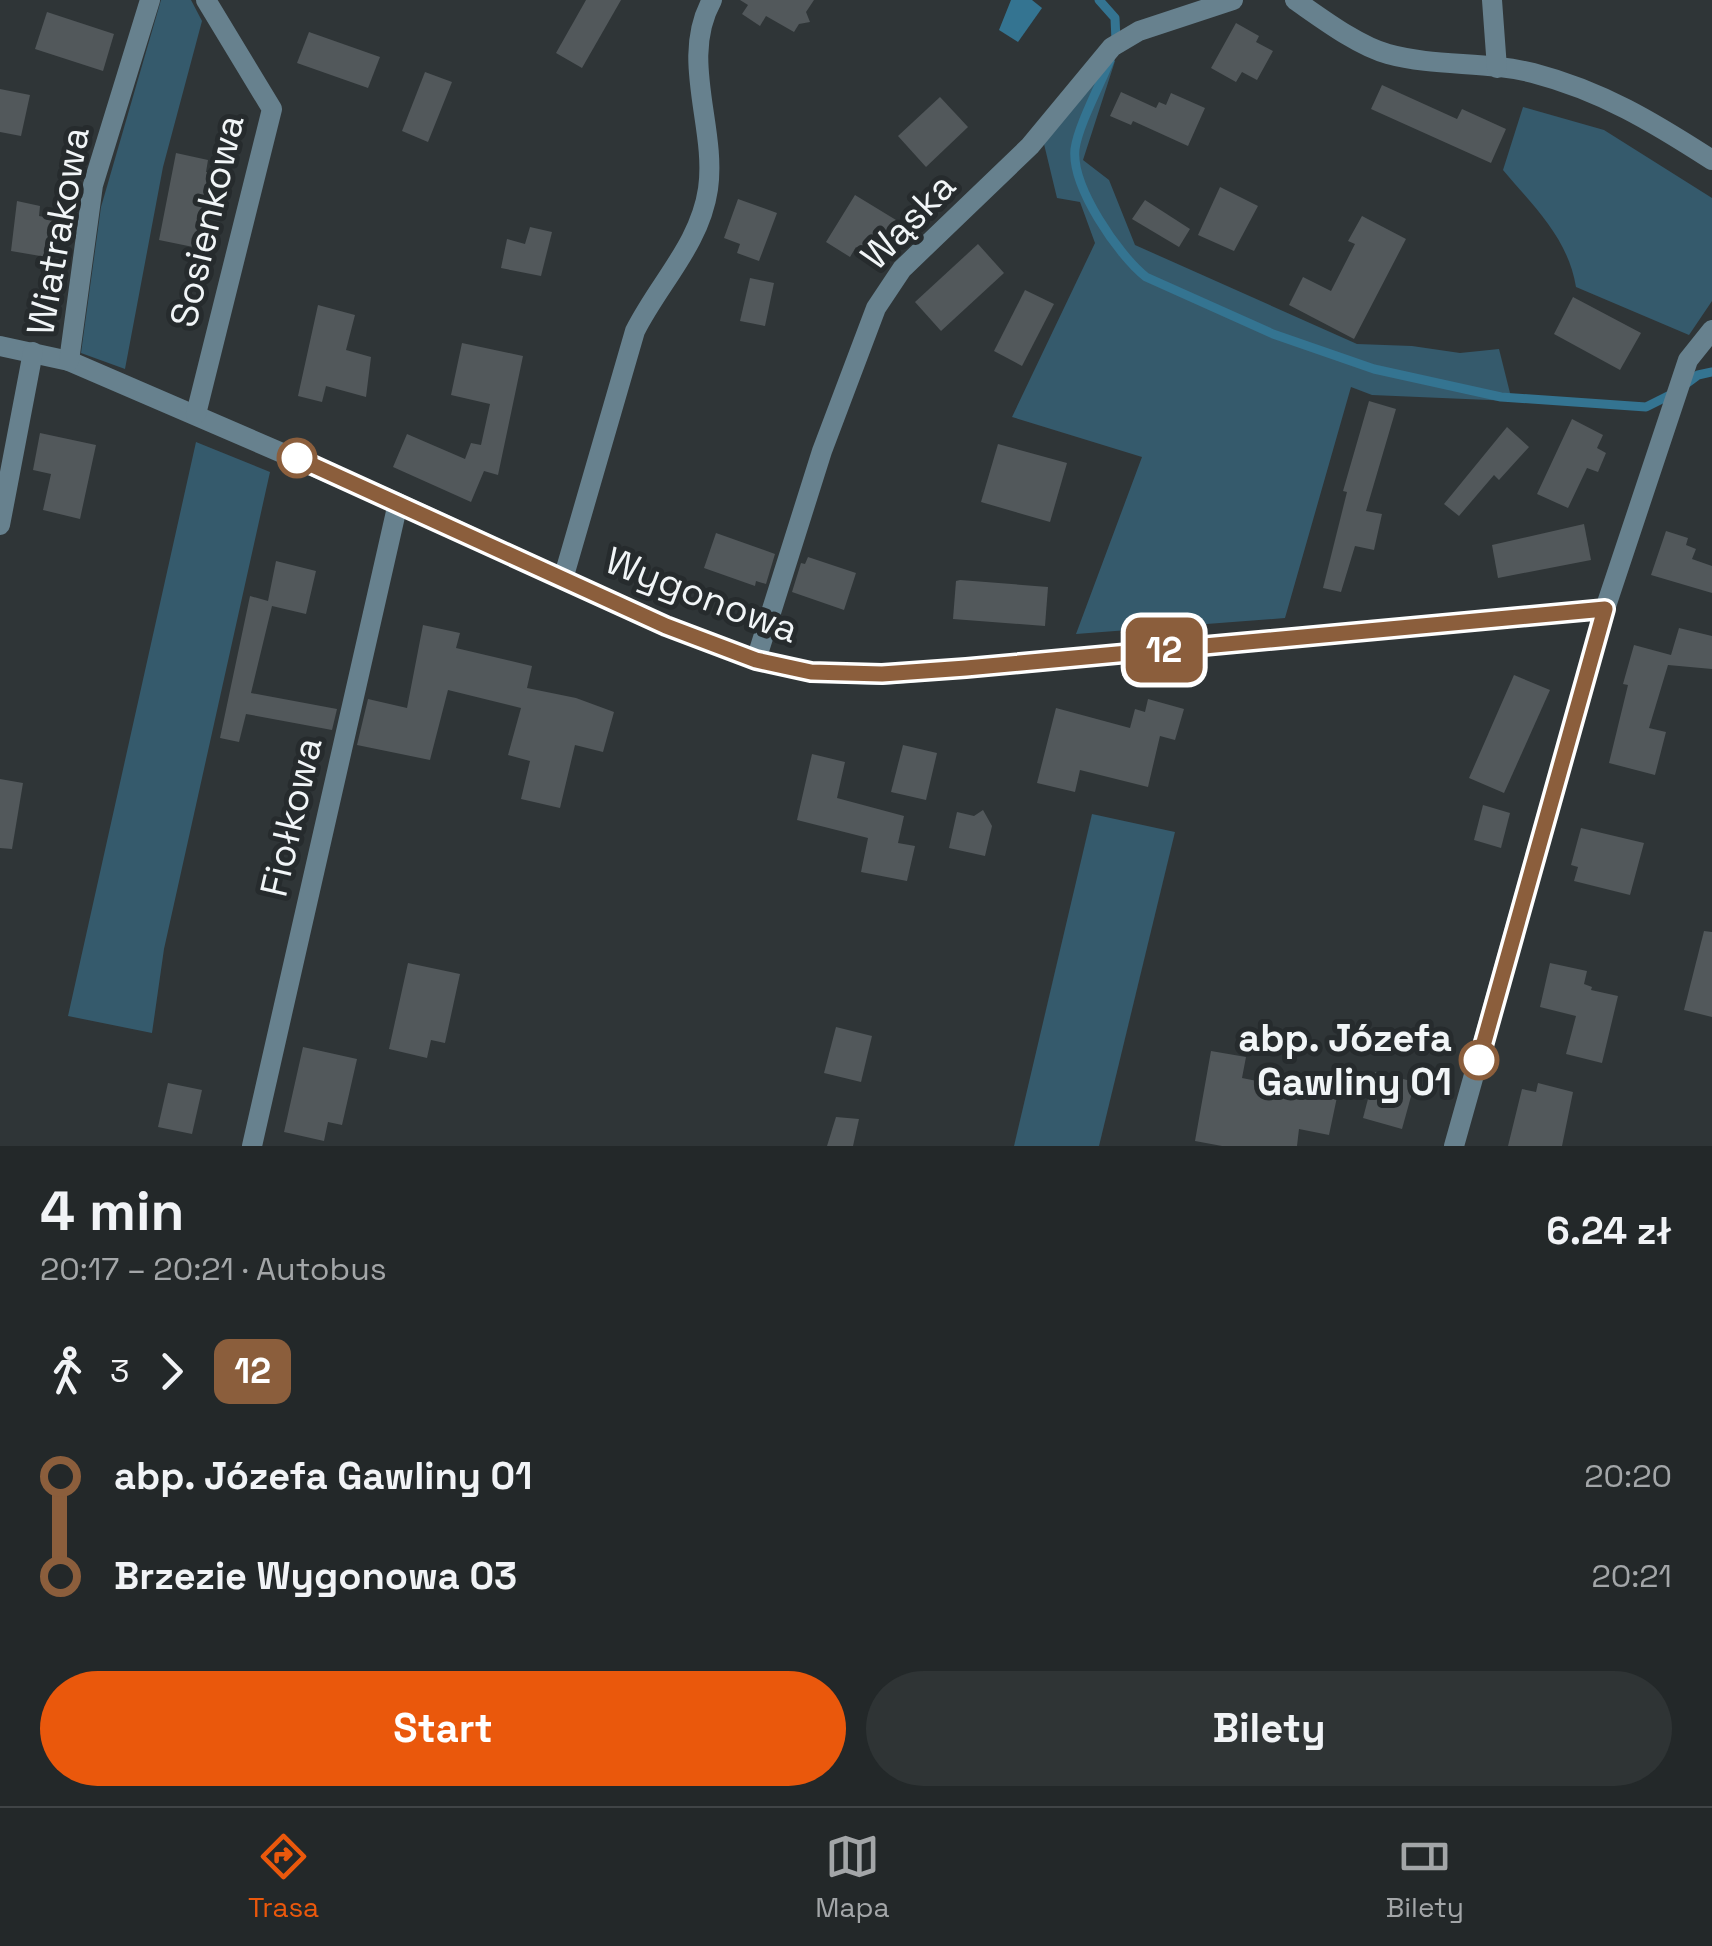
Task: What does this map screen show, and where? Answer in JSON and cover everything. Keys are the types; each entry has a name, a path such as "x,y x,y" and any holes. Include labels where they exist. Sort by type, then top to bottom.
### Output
{"street":[{"name":"Wiatrakowa","path":"70,360 94,184 150,0"},
{"name":"Sosienkowa","path":"196,414 272,109 206,0"},
{"path":"563,579 635,331 686,249 705,205 708,166 698,53 700,32 712,0"},
{"name":"Wąska","path":"756,660 822,451 886,288 1030,146 1100,58 1126,36 1233,0"},
{"path":"1296,0 1386,54 1528,72 1592,92 1641,114 1712,160"},
{"path":"1492,0 1497,68"},
{"path":"1454,1146 1605,609 1688,360 1712,330"},
{"name":"Wygonowa","path":"0,346 70,360 398,503 666,626 756,660 811,672 882,674 1605,609"},
{"path":"0,524 34,352"},
{"name":"Fiołkowa","path":"252,1146 398,503"}],"shaded area":[{"path":"161,0 191,0 202,21 163,167 125,369 81,353 101,207"},
{"path":"1011,0 1032,0 1042,8 1018,42 999,30"},
{"path":"1104,57 1115,61 1083,160 1109,180 1135,245 1357,344 1460,353 1499,349 1512,401 1372,395 1351,387 1285,618 1076,634 1142,457 1012,417 1095,243 1080,202 1057,198 1044,144"},
{"path":"1523,107 1604,130 1712,198 1712,301 1689,335 1576,287 1558,238 1503,170"},
{"path":"196,442 270,472 164,949 152,1033 68,1016"},
{"path":"1092,814 1175,832 1099,1146 1014,1146"}],"building":[{"path":"586,0 621,0 582,68 556,53"},
{"path":"740,0 814,0 806,12 810,22 799,24 794,32 766,16 760,26 742,14 748,5"},
{"path":"47,12 114,34 103,71 35,49"},
{"path":"1236,23 1259,36 1256,42 1273,51 1257,80 1242,72 1236,82 1211,68"},
{"path":"309,32 380,57 368,88 297,63"},
{"path":"425,72 452,82 428,142 402,131"},
{"path":"1382,85 1457,119 1462,109 1506,129 1491,163 1371,109"},
{"path":"0,89 30,95 21,136 0,132"},
{"path":"1121,92 1156,108 1159,102 1166,105 1171,93 1205,108 1188,146 1133,121 1131,125 1110,116"},
{"path":"940,97 968,127 926,167 898,136"},
{"path":"176,153 208,160 206,172 212,173 198,248 159,240"},
{"path":"1220,187 1258,206 1234,251 1198,235"},
{"path":"855,195 896,220 872,257 856,247 850,257 826,242"},
{"path":"738,199 777,213 759,261 737,253 740,244 724,238"},
{"path":"1145,200 1190,229 1179,247 1132,219"},
{"path":"17,201 40,206 39,216 59,220 52,258 11,251"},
{"path":"1362,216 1406,239 1354,339 1289,305 1303,277 1331,291 1355,244 1348,241"},
{"path":"530,227 552,232 541,276 501,268 507,239 525,244"},
{"path":"978,244 1004,273 941,331 915,302"},
{"path":"750,278 774,283 765,326 740,321"},
{"path":"1025,290 1054,304 1022,366 994,351"},
{"path":"1573,297 1641,333 1620,370 1554,334"},
{"path":"318,305 355,315 346,350 371,357 366,397 326,386 322,402 298,396"},
{"path":"462,343 523,356 498,475 484,471 471,502 393,467 407,434 465,459 471,443 481,445 490,404 451,395"},
{"path":"1369,401 1396,409 1366,511 1382,514 1374,550 1355,546 1341,592 1323,588 1347,492 1343,491"},
{"path":"1572,419 1603,435 1597,448 1606,453 1598,472 1587,468 1568,508 1537,494"},
{"path":"1507,427 1529,447 1499,480 1494,475 1459,516 1444,504"},
{"path":"40,433 96,445 80,519 43,510 51,474 33,470"},
{"path":"998,444 1067,463 1050,522 981,502"},
{"path":"1584,524 1591,560 1498,578 1492,545"},
{"path":"1666,531 1688,538 1686,545 1696,549 1692,559 1712,566 1712,593 1651,575"},
{"path":"716,533 775,554 766,584 756,581 755,586 704,568"},
{"path":"808,557 856,573 844,610 792,592 801,563 805,564"},
{"path":"276,561 316,571 306,614 272,606 251,693 337,709 332,730 246,714 239,742 220,738 250,596 268,601"},
{"path":"956,581 1048,587 1045,626 953,619"},
{"path":"423,625 460,633 456,648 532,666 527,688 576,698 614,712 603,752 575,745 560,808 521,799 530,761 508,755 521,708 448,690 430,760 357,745 368,699 407,708"},
{"path":"1679,628 1712,636 1712,669 1668,665 1649,728 1666,732 1655,775 1609,763 1634,645 1671,655"},
{"path":"1514,675 1550,690 1504,793 1469,778"},
{"path":"1148,699 1184,709 1175,740 1160,736 1148,787 1080,770 1075,792 1037,783 1056,708 1130,728 1135,709 1145,712"},
{"path":"903,745 937,753 926,800 891,792"},
{"path":"812,754 845,762 837,798 904,816 898,843 915,846 907,881 861,872 868,838 797,820"},
{"path":"0,779 23,783 12,849 0,848"},
{"path":"1483,805 1510,813 1501,848 1474,840"},
{"path":"983,810 992,826 985,856 949,848 957,812 974,816"},
{"path":"1581,828 1644,843 1630,895 1574,881 1578,867 1571,865"},
{"path":"1704,931 1712,932 1712,1017 1684,1010"},
{"path":"408,963 460,974 445,1043 431,1040 427,1058 389,1049"},
{"path":"1550,963 1587,971 1584,984 1591,990 1618,996 1602,1063 1566,1054 1576,1016 1540,1007"},
{"path":"836,1027 872,1036 861,1082 824,1073"},
{"path":"303,1047 357,1059 342,1125 328,1122 324,1141 284,1132"},
{"path":"1211,1051 1246,1057 1242,1078 1337,1097 1329,1135 1299,1129 1297,1146 1222,1146 1195,1141"},
{"path":"1375,1072 1415,1082 1402,1129 1363,1118"},
{"path":"168,1083 202,1090 192,1134 158,1127"},
{"path":"1538,1083 1573,1092 1562,1146 1508,1146 1522,1089 1536,1092"},
{"path":"836,1117 859,1119 853,1146 827,1146"}],"waterway":[{"path":"1099,0 1115,18 1116,41"},
{"path":"1110,60 1080,129 1076,164 1098,219 1146,277 1273,334 1374,369 1501,397 1646,407 1670,395"},
{"path":"1683,386 1698,375 1712,372"}],"bus line":[{"name":"12","path":"297,458 666,626 756,660 811,672 882,674 966,668 1605,609 1479,1060"}],"place":[{"name":"abp. Józefa Gawliny 01","path":"1479,1060"}]}
